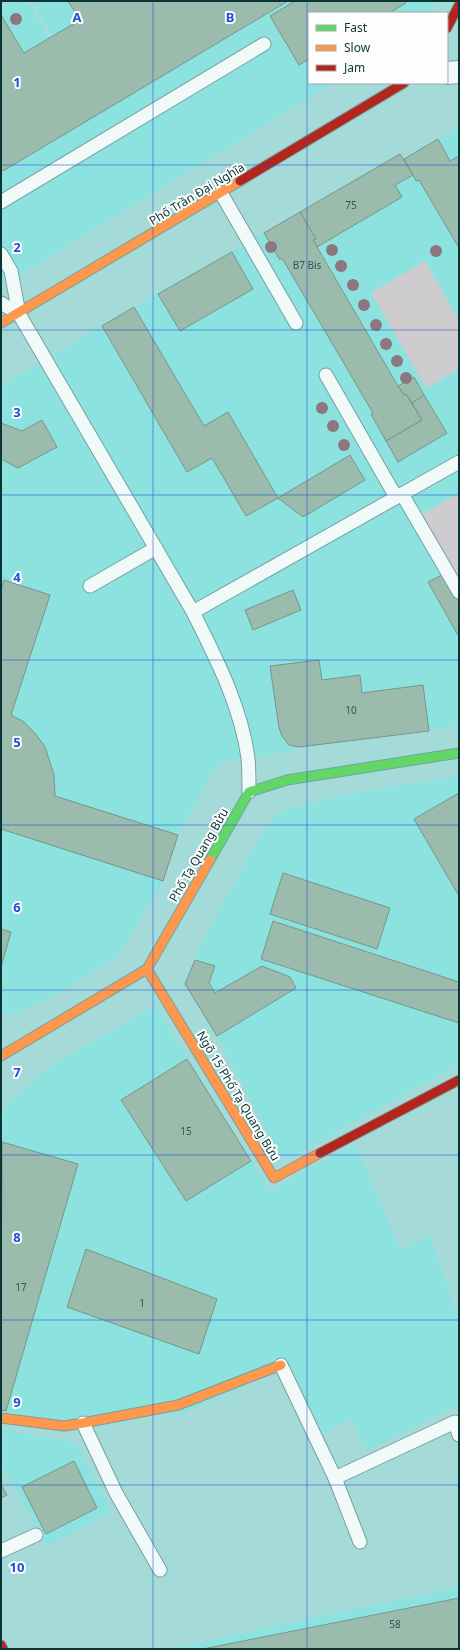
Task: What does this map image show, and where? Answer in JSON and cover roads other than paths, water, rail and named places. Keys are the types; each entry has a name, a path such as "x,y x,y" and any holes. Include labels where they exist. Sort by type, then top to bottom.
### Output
{"street":[{"path":"448,26 459,6"},
{"path":"448,72 459,72"},
{"name":"Phố Trần Đại Nghĩa","path":"1,324 402,84"},
{"path":"249,792 287,780 459,753"},
{"name":"Phố Tạ Quang Bửu","path":"1,1056 147,969 249,792"},
{"name":"Ngõ 15 Phố Tạ Quang Bửu","path":"147,969 274,1178 459,1080"},
{"path":"1,1418 64,1426 83,1423 178,1405 281,1365"},
{"path":"1,1645 3,1649"}],"lane":[{"path":"1,202 264,44"},
{"path":"221,193 296,323"},
{"path":"1,254 11,271 19,314 193,612 218,663 235,705 248,758 249,792"},
{"path":"1,303 19,314"},
{"path":"326,375 459,592"},
{"path":"193,612 459,462"},
{"path":"90,586 156,548"},
{"path":"281,1365 335,1478 360,1542"},
{"path":"335,1478 455,1422 459,1435"},
{"path":"83,1423 116,1494 160,1570"},
{"path":"1,1551 36,1536"}]}
